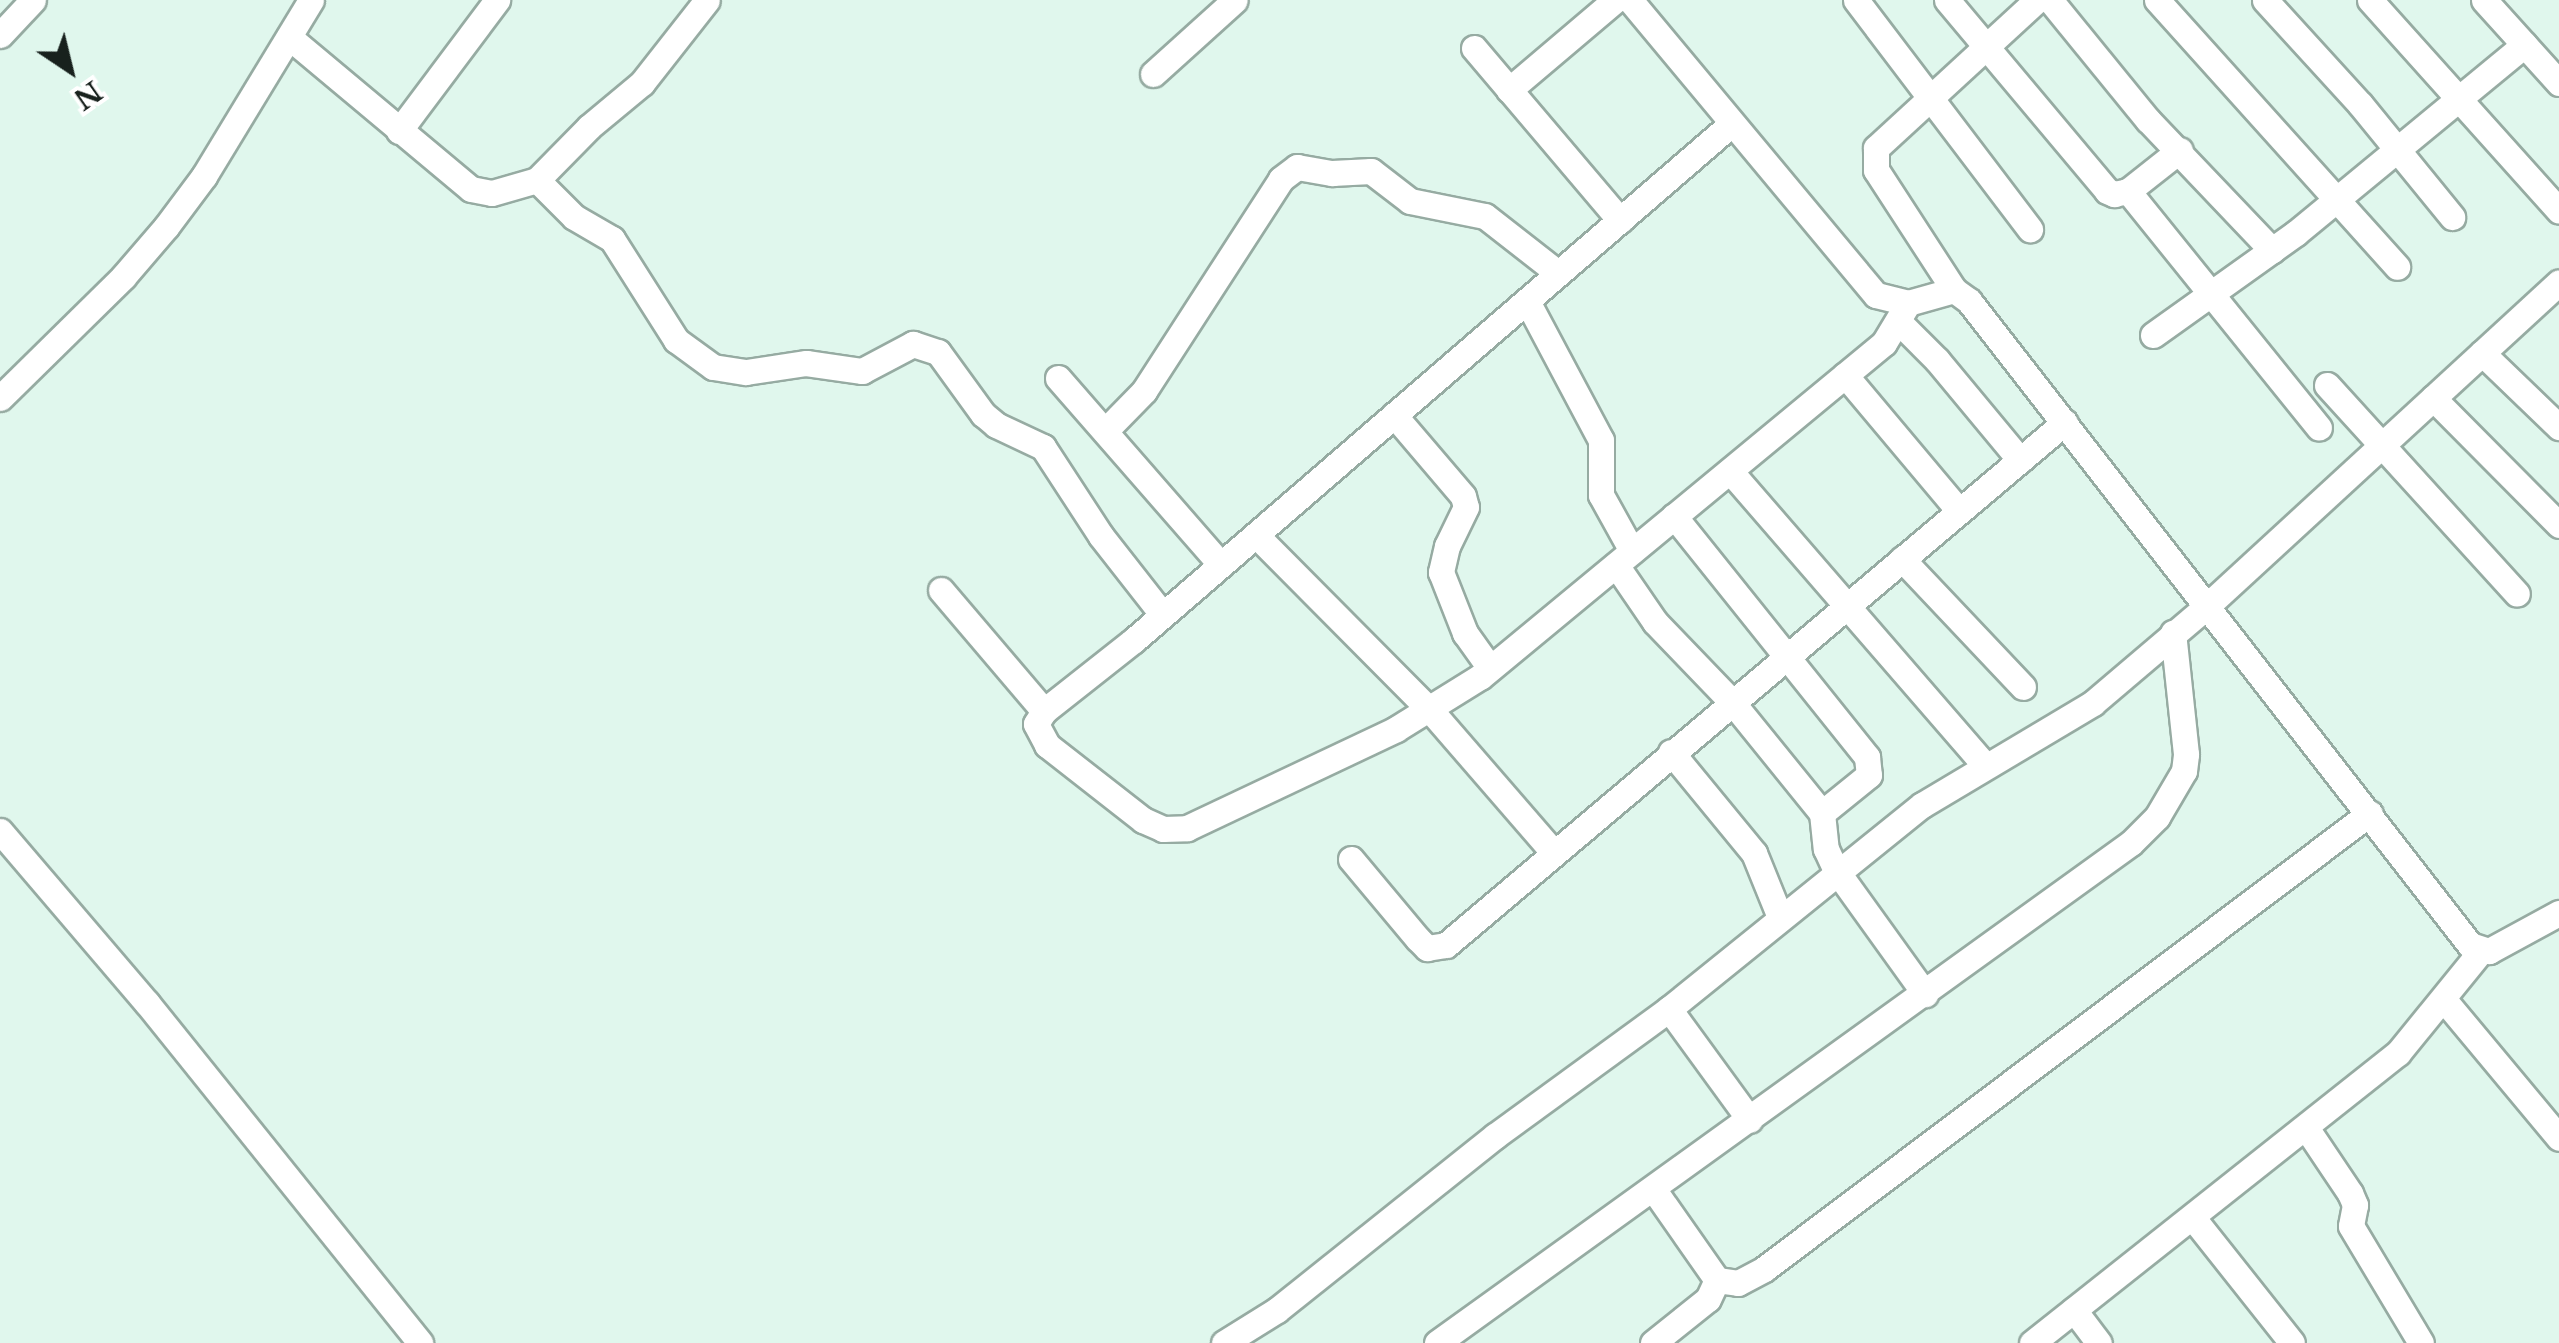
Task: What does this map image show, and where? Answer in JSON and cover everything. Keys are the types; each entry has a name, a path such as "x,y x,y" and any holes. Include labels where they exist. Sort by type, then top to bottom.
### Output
{"street":[{"path":"0,35 33,0"},
{"path":"0,398 122,278 166,227 204,176 311,0"},
{"path":"398,131 498,0"},
{"path":"289,37 471,189 492,192 536,180 588,126 642,82 707,0"},
{"path":"1153,74 1235,0"},
{"path":"1510,90 1615,0"},
{"path":"1630,0 1876,294 1903,312 1936,360 2020,460"},
{"path":"1856,0 2030,229"},
{"path":"1947,0 2100,185 2114,194 2128,191 2180,150"},
{"path":"2036,0 1876,148 1873,159 1954,290 1969,301 2470,945 2480,951"},
{"path":"2050,0 2140,112 2272,250"},
{"path":"2157,0 2397,267"},
{"path":"2265,0 2400,150 2452,216"},
{"path":"2370,0 2559,210"},
{"path":"2484,0 2559,83"},
{"path":"2152,335 2338,200 2461,102 2524,45"},
{"path":"1474,48 1620,220"},
{"path":"1730,124 1163,616 1044,711 1036,724 1047,745 1143,820 1163,829 1187,828 1431,711 1490,668 1845,376 1884,343 1903,312 1954,290"},
{"path":"1105,432 1144,390 1280,179 1297,167 1332,173 1371,171 1410,201 1464,208 1485,216 1558,273"},
{"path":"536,180 574,216 612,239 676,340 712,367 746,372 806,363 862,371 912,344 938,352 983,414 996,425 1042,447 1101,536 1163,616"},
{"path":"2128,191 2319,428"},
{"path":"1224,1343 1277,1310 1495,1136 1670,1008 1836,870 1922,805 2092,703 2207,606 2550,290 2559,318"},
{"path":"1527,300 1601,440 1601,495 1624,558 1662,631 1732,702 1822,813 1826,849 1836,870 1925,994"},
{"path":"2482,353 2559,427"},
{"path":"1845,376 1959,511"},
{"path":"1058,378 1221,565"},
{"path":"2327,386 2518,594"},
{"path":"2433,398 2559,525"},
{"path":"1394,415 1463,496 1466,507 1447,546 1441,572 1465,633 1490,668"},
{"path":"1351,859 1418,939 1438,949 2065,422"},
{"path":"1730,470 1985,765"},
{"path":"1674,516 1859,743 1870,768 1863,782 1822,813"},
{"path":"1256,534 1431,711 1553,852"},
{"path":"1902,559 2022,687"},
{"path":"941,590 1044,711"},
{"path":"1438,1343 2131,843 2176,790 2186,754 2173,633"},
{"path":"1671,752 1754,853 1780,916"},
{"path":"1654,1190 1717,1280 1738,1283 1764,1269 2370,813"},
{"path":"0,830 148,1002 420,1343"},
{"path":"2032,1343 2307,1130 2398,1054 2445,1000 2480,951 2499,947 2559,913"},
{"path":"2445,1000 2559,1138"},
{"path":"1670,1008 1750,1120"},
{"path":"2307,1130 2350,1193 2354,1206 2351,1226 2421,1343"},
{"path":"2193,1218 2292,1343"},
{"path":"1653,1343 1708,1299 1717,1280"},
{"path":"2074,1310 2092,1341"}]}
